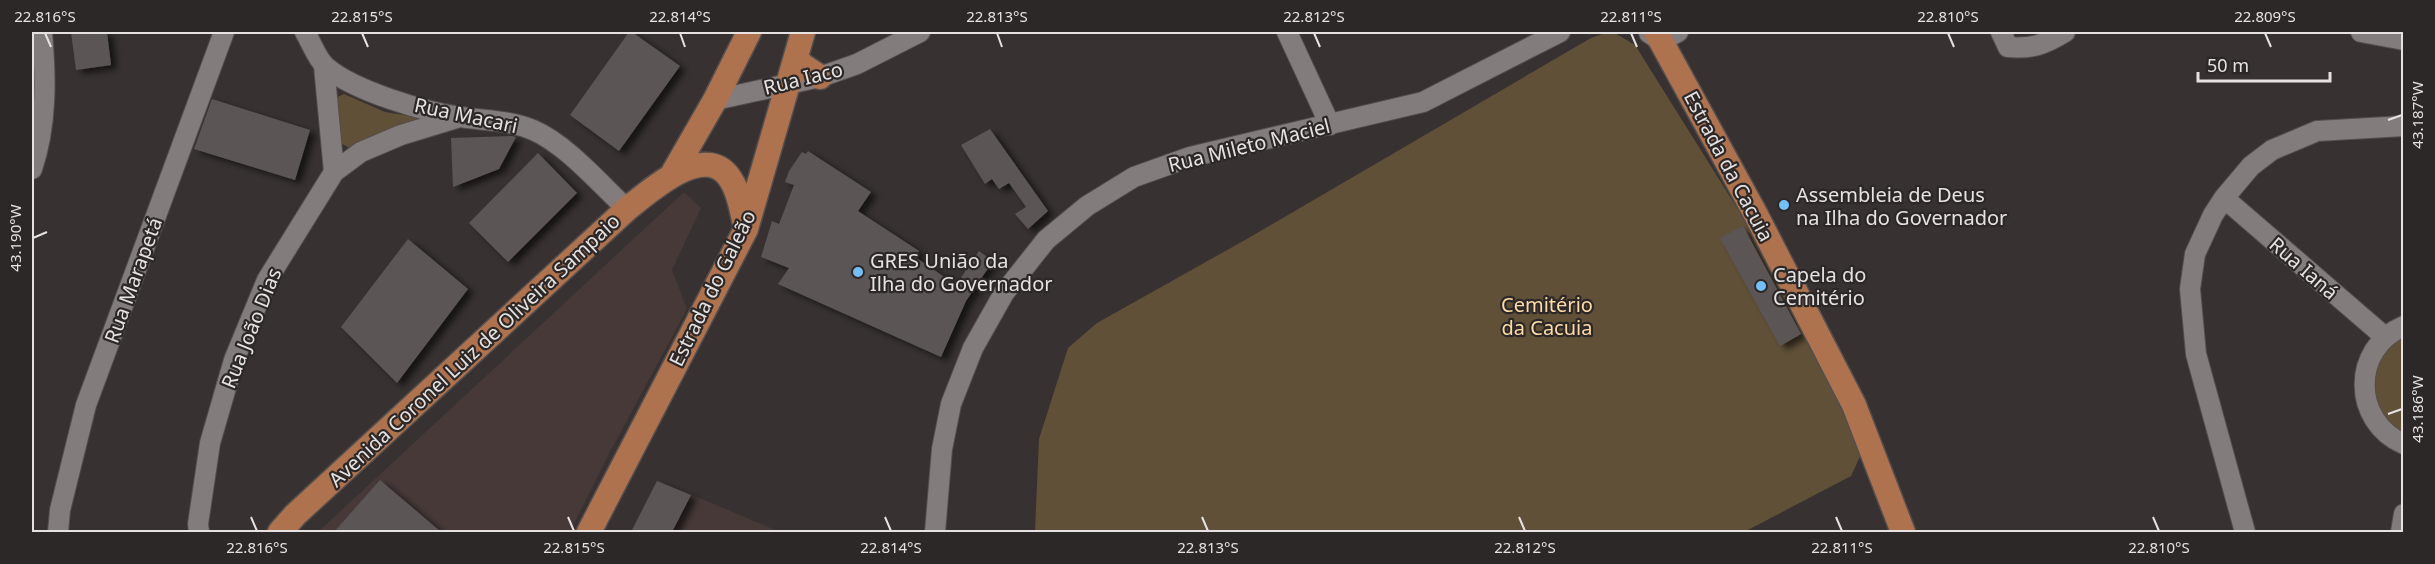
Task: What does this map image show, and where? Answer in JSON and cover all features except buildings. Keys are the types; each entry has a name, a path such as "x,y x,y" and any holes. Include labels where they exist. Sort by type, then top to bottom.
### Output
{"main road":[{"path":"673,173 715,100 749,32"},
{"name":"Estrada do Galeão","path":"589,532 746,229 790,84 803,32"},
{"name":"Estrada da Cacuia","path":"1660,34 1854,405 1903,532"},
{"path":"796,57 802,65 820,77"},
{"path":"673,173 703,164 718,168 730,177 737,192 746,229"},
{"name":"Avenida Coronel Luiz de Oliveira Sampaio","path":"280,532 295,515 627,209 673,173"}],"street":[{"path":"32,170 37,153 46,80 42,32"},
{"name":"Rua Marapetá","path":"58,532 60,510 86,405 224,32"},
{"name":"Rua Macari","path":"305,32 324,66 356,87 397,101 460,117 505,121 534,130 562,149 627,209"},
{"name":"Rua Iaco","path":"715,100 820,77 857,64 920,32"},
{"path":"1287,32 1330,125"},
{"name":"Rua Mileto Maciel","path":"935,532 942,449 951,405 973,348 1004,292 1046,240 1087,206 1134,177 1190,157 1423,102 1560,32"},
{"path":"2001,32 2008,47 2027,49 2048,42 2065,32"},
{"path":"2361,32 2403,40"},
{"path":"324,66 334,172"},
{"path":"334,172 361,152 401,135 460,117"},
{"path":"2245,532 2196,354 2190,289 2195,254 2213,215 2224,198 2251,166 2272,150 2317,132 2403,126"},
{"name":"Rua João Dias","path":"199,532 198,524 210,443 234,360 267,280 334,172"},
{"name":"Rua Ianá","path":"2224,198 2385,337"},
{"path":"2403,326 2385,337 2372,352 2365,371 2363,390 2368,410 2379,427 2394,440 2403,444"},
{"path":"2401,532 2403,514"}],"shaded area":[{"path":"684,192 701,208 672,270 687,309 570,532 318,532"},
{"path":"657,481 714,504 780,532 631,532"}],"green space":[{"name":"Cemitério da Cacuia","path":"1613,32 1635,45 1737,208 1851,409 1863,450 1851,476 1744,532 1035,532 1039,439 1068,348 1097,323 1245,240 1591,38"},
{"path":"344,94 385,112 422,118 422,121 351,149 341,143 335,98"},
{"path":"2403,332 2403,438 2370,400 2373,363"}],"place":[{"name":"Assembleia de Deus na Ilha do Governador","path":"1784,205"},
{"name":"GRES União da Ilha do Governador","path":"858,272"},
{"name":"Capela do Cemitério","path":"1761,286"}]}
